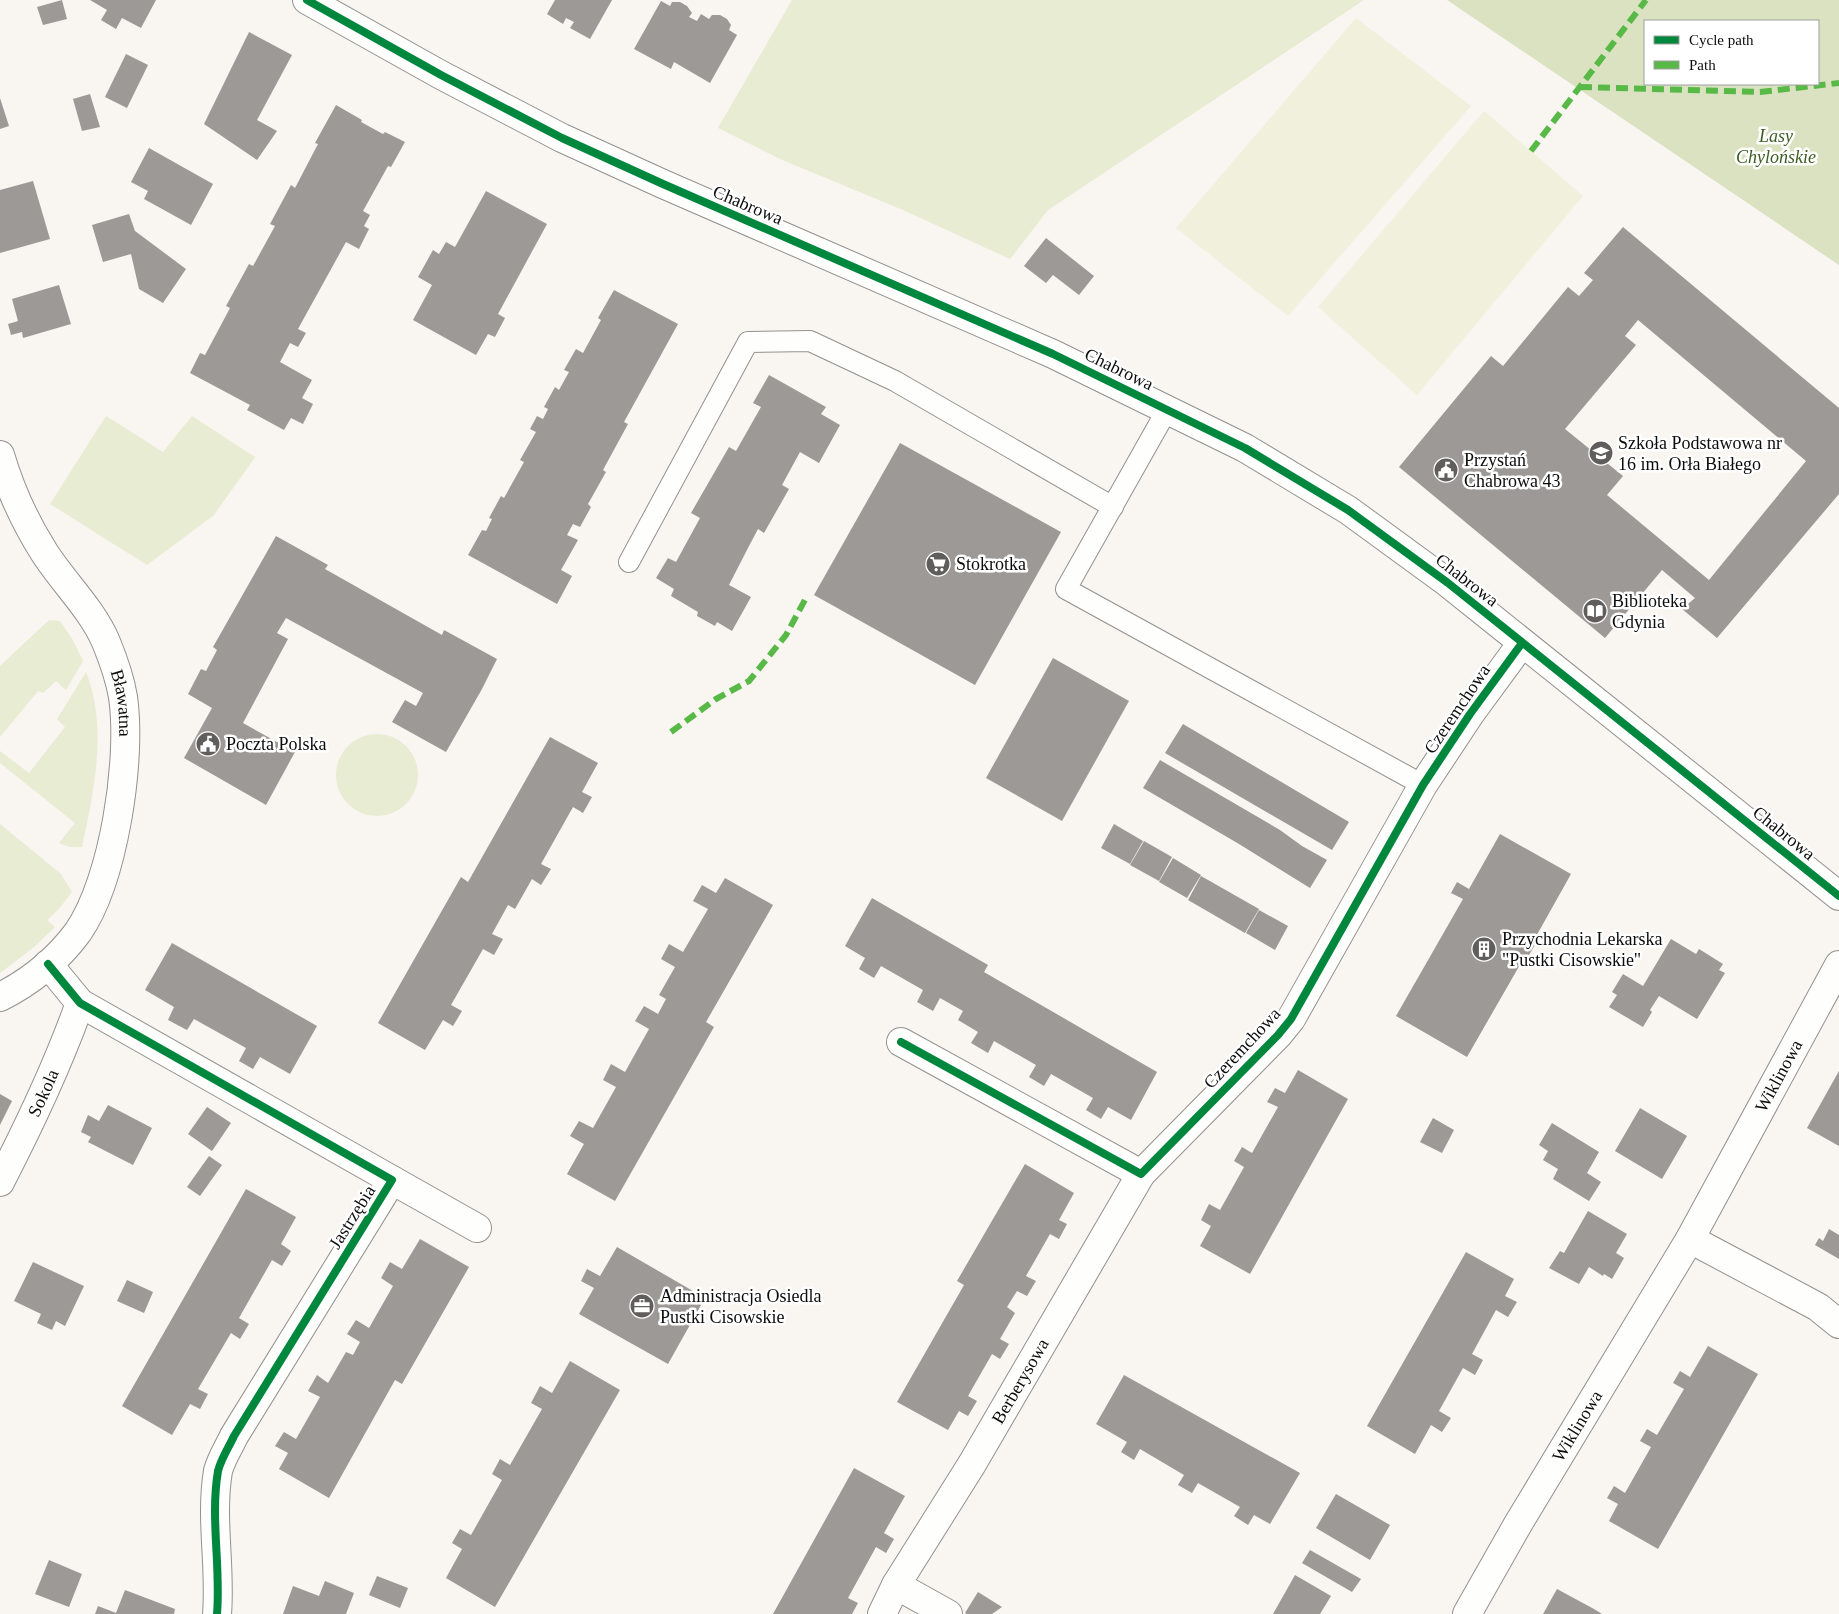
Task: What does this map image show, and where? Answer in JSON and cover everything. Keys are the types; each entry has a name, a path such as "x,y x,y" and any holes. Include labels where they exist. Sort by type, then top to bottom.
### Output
{"street":[{"name":"Chabrowa","path":"307,0 449,79 562,138 1053,354 1245,448 1348,510 1448,584 1839,896"},
{"name":"Bławatna","path":"0,455 12,489 30,528 44,552 105,640 123,696 125,731 124,767 119,810 100,886 78,931 61,952 32,978 0,997"},
{"name":"Czeremchowa","path":"1141,1174 1278,1035 1291,1019 1423,785 1470,714 1522,643"},
{"name":"Jastrzębia","path":"48,964 80,1003 477,1228"},
{"name":"Wiklinowa","path":"1467,1614 1518,1524 1690,1239 1839,965"},
{"name":"Sokola","path":"0,1182 63,1051 80,1003"},
{"path":"901,1042 1141,1174"},
{"name":"Berberysowa","path":"882,1614 896,1585 972,1464 1141,1174"},
{"name":"Jastrzębia","path":"217,1614 219,1594 216,1505 219,1470 234,1436 392,1180"},
{"path":"1690,1239 1818,1306 1839,1324"},
{"path":"896,1585 948,1614"}],"lane":[{"path":"629,562 748,342 810,342 895,381 1113,508"},
{"path":"1167,410 1066,589 1423,785"}],"green space":[{"path":"792,0 1364,0 1048,210 1010,259 903,210 780,159 718,128"},
{"name":"Lasy Chylońskie","path":"1447,0 1839,0 1839,265"},
{"path":"1356,18 1471,106 1288,316 1176,228"},
{"path":"1484,111 1583,196 1417,395 1318,307"},
{"path":"106,416 163,452 192,416 255,457 214,515 147,565 50,504"},
{"path":"49,620 60,621 73,640 83,661 66,690 56,681 43,693 38,691 0,737 0,666"},
{"path":"86,672 93,693 96,715 97,759 91,804 82,847 70,847 59,843 75,823 0,763 0,751 29,773 65,727 57,719"},
{"path":"377,734 393,737 406,746 415,759 418,775 415,791 406,804 393,813 377,816 361,813 348,804 339,791 336,775 339,759 348,746 361,737"},
{"path":"0,824 61,874 72,892 58,910 47,920 55,927 34,947 0,973"}],"building":[{"path":"62,0 67,19 43,25 37,7"},
{"path":"90,0 156,0 141,28 122,18 116,29 101,20 107,10"},
{"path":"555,0 612,0 590,39 570,28 574,22 566,18 563,24 547,14"},
{"path":"661,1 670,6 672,2 680,2 687,6 692,13 689,17 697,21 701,14 709,19 712,15 720,15 727,19 731,25 729,30 737,35 710,83 674,62 671,69 634,49"},
{"path":"249,32 292,55 257,120 277,131 257,160 204,124"},
{"path":"126,54 148,65 127,108 105,97"},
{"path":"90,94 100,127 82,131 73,99"},
{"path":"0,98 9,126 0,129"},
{"path":"336,105 383,134 385,132 405,142 391,167 388,166 363,211 370,215 364,226 369,229 359,249 346,242 298,329 306,333 298,347 290,343 280,362 312,380 302,398 313,404 303,424 291,418 284,430 247,410 250,405 190,373 200,353 205,355 230,308 226,306 249,264 253,266 275,226 270,224 291,185 295,188 318,144 315,143"},
{"path":"149,148 213,184 191,225 144,199 148,191 131,182"},
{"path":"33,181 50,239 0,253 0,190"},
{"path":"486,191 547,224 498,314 505,318 495,337 488,334 476,355 413,320 432,285 418,277 433,250 439,254 446,242 455,247"},
{"path":"129,214 135,231 186,269 163,303 139,289 131,254 103,262 92,225"},
{"path":"1623,227 1839,408 1839,494 1717,638 1682,609 1695,598 1662,570 1605,638 1399,467 1491,356 1503,366 1568,287 1579,296 1593,280 1584,273","holes":["1638,320 1806,461 1709,580 1607,495 1623,476 1565,429 1636,345 1625,336"]},
{"path":"1046,238 1094,276 1079,295 1053,275 1046,283 1024,266"},
{"path":"59,285 71,324 23,338 22,332 11,335 8,324 18,321 12,299"},
{"path":"614,290 678,324 624,422 628,424 603,470 606,472 588,504 591,507 580,527 573,524 567,535 578,540 561,570 572,576 557,604 468,555 482,530 486,531 492,519 489,518 501,496 504,498 524,462 520,460 536,432 530,429 537,416 543,419 548,409 544,407 555,387 559,390 569,372 564,370 576,349 583,353 601,320 598,318"},
{"path":"769,375 826,407 821,414 840,425 819,463 800,452 782,485 789,489 764,533 758,529 749,546 729,585 751,597 732,631 717,622 715,626 697,616 698,612 671,596 674,589 656,578 668,558 676,562 700,518 691,513 729,447 736,451 761,407 753,403"},
{"name":"Stokrotka","path":"900,443 1061,532 975,685 814,595"},
{"path":"276,536 328,565 325,569 442,635 444,630 497,659 446,752 392,722 405,700 416,706 423,693 286,618 277,633 288,639 243,723 295,752 266,805 184,758 212,708 188,694 201,669 206,671 217,650 213,647"},
{"path":"1053,658 1129,701 1062,821 986,778"},
{"path":"1183,724 1349,822 1332,850 1165,753"},
{"path":"550,737 598,763 582,792 592,797 583,813 573,807 541,864 551,869 541,885 532,879 515,909 508,905 492,934 503,939 494,955 483,949 451,1005 462,1011 453,1026 443,1020 425,1050 378,1023 461,877 468,882"},
{"path":"1160,760 1280,830 1302,846 1327,860 1310,888 1143,788"},
{"path":"1114,824 1143,841 1130,864 1101,848"},
{"name":"Przychodnia Lekarska \"Pustki Cisowskie\"","path":"1500,834 1571,874 1534,940 1537,941 1528,957 1525,956 1467,1057 1396,1016 1463,899 1451,893 1457,882 1469,889"},
{"path":"1144,841 1172,857 1159,881 1130,865"},
{"path":"1173,858 1201,875 1187,898 1159,882"},
{"path":"1201,876 1259,909 1245,933 1188,900"},
{"path":"725,878 773,905 706,1022 714,1027 615,1201 567,1174 584,1144 570,1136 579,1121 593,1128 616,1087 603,1080 611,1064 625,1072 649,1029 635,1021 644,1006 658,1014 666,999 659,995 675,967 661,959 669,944 683,952 708,909 693,901 702,885 716,893"},
{"path":"872,898 988,965 984,972 1157,1072 1131,1120 1108,1107 1101,1119 1086,1110 1093,1098 1051,1074 1044,1086 1029,1077 1036,1065 994,1041 988,1053 971,1043 978,1032 958,1020 963,1011 940,998 933,1011 917,1002 923,990 881,966 874,978 859,969 865,958 845,946"},
{"path":"1259,910 1288,926 1275,950 1246,933"},
{"path":"1671,939 1696,954 1699,949 1723,964 1719,970 1725,973 1697,1019 1659,996 1650,1010 1652,1012 1643,1027 1609,1007 1617,995 1612,992 1623,974 1643,986"},
{"path":"172,943 317,1026 290,1074 260,1057 253,1069 239,1061 246,1048 194,1019 187,1030 168,1020 174,1007 145,990"},
{"path":"1298,1070 1348,1099 1250,1274 1200,1246 1211,1226 1201,1220 1209,1204 1220,1210 1244,1167 1234,1161 1242,1147 1252,1153 1278,1107 1267,1102 1275,1088 1285,1093"},
{"path":"1839,1071 1839,1146 1807,1128"},
{"path":"0,1094 12,1101 0,1125"},
{"path":"108,1105 152,1128 133,1165 88,1142 91,1137 81,1132 88,1115 99,1121"},
{"path":"207,1107 231,1123 212,1151 188,1134"},
{"path":"1640,1108 1687,1136 1662,1179 1615,1151"},
{"path":"1433,1118 1454,1130 1442,1153 1420,1142"},
{"path":"1552,1123 1599,1152 1587,1173 1601,1182 1589,1201 1553,1179 1558,1169 1543,1160 1548,1151 1539,1145"},
{"path":"209,1156 222,1165 200,1196 187,1187"},
{"path":"1025,1164 1074,1193 1059,1220 1067,1224 1059,1239 1050,1234 1026,1276 1036,1281 1027,1296 1017,1291 1007,1307 1015,1313 1000,1339 1009,1344 1000,1359 992,1354 968,1396 977,1401 968,1416 959,1411 948,1430 897,1402 964,1285 957,1281"},
{"path":"246,1189 296,1217 281,1244 291,1251 282,1266 272,1260 239,1318 249,1324 240,1339 231,1333 198,1389 208,1394 200,1409 190,1404 172,1435 122,1406"},
{"path":"1588,1211 1627,1234 1616,1253 1624,1258 1612,1279 1604,1274 1603,1276 1589,1267 1579,1284 1549,1268 1560,1251 1564,1253"},
{"path":"1829,1229 1839,1235 1839,1259 1815,1245 1819,1238 1823,1241"},
{"path":"420,1239 469,1267 402,1384 395,1380 329,1498 279,1469 288,1453 275,1446 284,1432 296,1439 320,1397 308,1391 317,1375 328,1383 346,1352 353,1355 360,1342 347,1334 356,1320 369,1328 393,1286 381,1278 390,1262 402,1269"},
{"name":"Administracja Osiedla Pustki Cisowskie","path":"617,1247 705,1298 668,1364 579,1314 594,1288 581,1281 587,1269 600,1276"},
{"path":"1466,1252 1514,1279 1505,1296 1517,1302 1508,1317 1496,1310 1472,1354 1483,1360 1475,1375 1463,1368 1439,1411 1451,1418 1442,1432 1431,1425 1415,1454 1367,1426"},
{"path":"33,1262 84,1286 65,1326 56,1321 52,1330 37,1323 41,1314 14,1301"},
{"path":"127,1280 153,1292 144,1313 117,1301"},
{"path":"1708,1346 1758,1374 1658,1549 1609,1521 1618,1504 1607,1498 1614,1486 1625,1493 1651,1447 1640,1441 1647,1429 1657,1435 1684,1389 1673,1383 1680,1371 1690,1377"},
{"path":"570,1361 620,1390 495,1607 446,1578 462,1549 452,1543 460,1529 471,1535 502,1480 492,1474 500,1459 510,1465 542,1409 531,1403 540,1386 552,1393"},
{"path":"1124,1375 1300,1473 1270,1524 1254,1515 1248,1525 1234,1516 1240,1507 1198,1483 1192,1493 1178,1485 1184,1475 1140,1449 1134,1460 1121,1452 1127,1442 1096,1424"},
{"path":"854,1468 905,1496 884,1533 894,1539 886,1553 876,1547 848,1598 858,1603 852,1614 773,1614"},
{"path":"1336,1494 1390,1525 1370,1560 1316,1528"},
{"path":"1310,1550 1361,1579 1352,1592 1302,1563"},
{"path":"49,1560 82,1574 69,1607 35,1594"},
{"path":"1295,1575 1331,1596 1320,1614 1273,1614"},
{"path":"377,1576 408,1588 400,1608 369,1595"},
{"path":"325,1581 354,1593 346,1614 283,1614 293,1586 319,1596"},
{"path":"1557,1589 1594,1609 1602,1614 1543,1614"},
{"path":"125,1590 175,1609 174,1614 95,1614 98,1606 116,1613"},
{"path":"978,1592 1002,1607 992,1614 965,1613"}],"marked path":[{"path":"1531,151 1646,0"},
{"path":"1580,87 1760,92 1839,83"},
{"path":"671,732 716,699 749,681 786,635 806,598"}],"cycle path":[{"path":"307,0 441,75 562,138 1053,354 1245,448 1348,510 1448,583 1839,896"},
{"path":"901,1042 1141,1174 1278,1035 1291,1019 1423,785 1470,714 1522,643"},
{"path":"48,964 80,1003 392,1180 234,1436 221,1462 218,1471 215,1507 218,1578 217,1614"}],"place":[{"name":"Szkoła Podstawowa nr 16 im. Orła Białego","path":"1601,453"},
{"name":"Przystań Chabrowa 43","path":"1446,470"},
{"name":"Stokrotka","path":"938,564"},
{"name":"Biblioteka Gdynia","path":"1595,611"},
{"name":"Poczta Polska","path":"208,744"},
{"name":"Przychodnia Lekarska \"Pustki Cisowskie\"","path":"1484,949"},
{"name":"Administracja Osiedla Pustki Cisowskie","path":"642,1306"}]}
